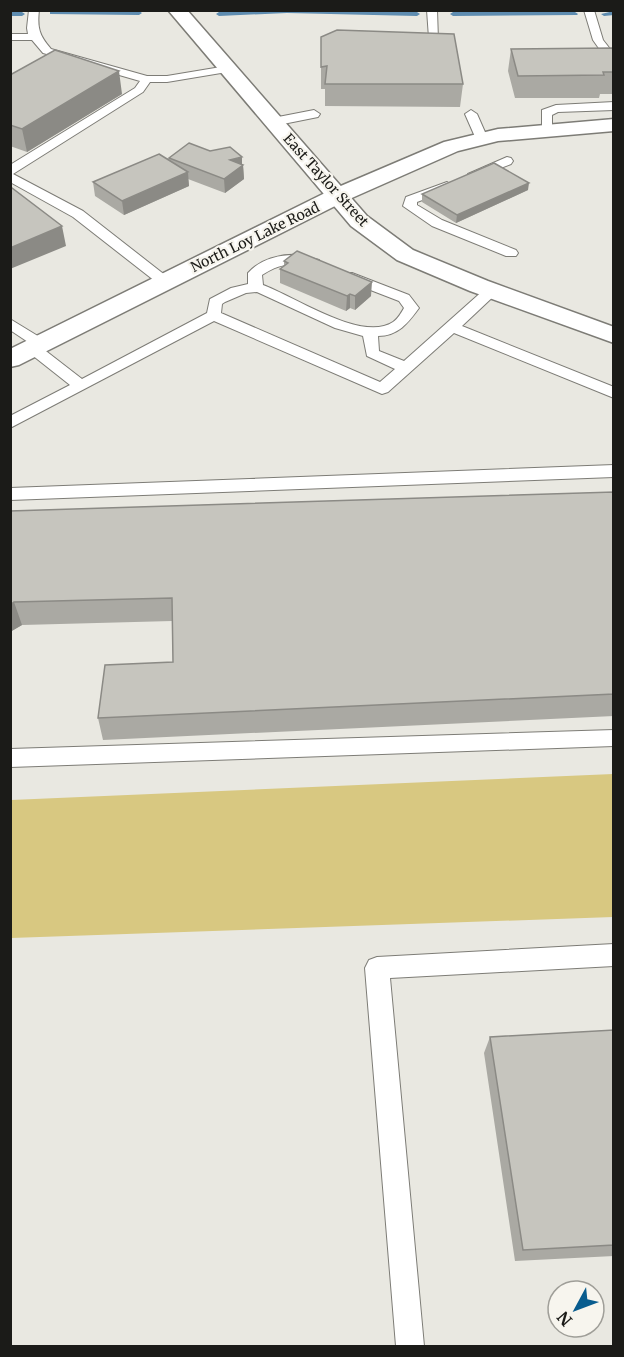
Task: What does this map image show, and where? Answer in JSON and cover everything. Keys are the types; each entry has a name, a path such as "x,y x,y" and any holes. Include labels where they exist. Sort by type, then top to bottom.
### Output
{"main road":[{"name":"East Taylor Street","path":"177,10 359,221 405,255 491,291 614,336"},
{"name":"North Loy Lake Road","path":"10,359 338,196 450,146 482,139 614,126"}],"lane":[{"path":"34,10 32,28 35,37 47,51 147,79 167,79 227,69"},
{"path":"432,10 434,38"},
{"path":"589,10 598,40 614,62"},
{"path":"10,37 35,37"},
{"path":"10,171 139,90 147,79"},
{"path":"548,131 546,113 556,109 614,105"},
{"path":"273,122 314,114"},
{"path":"471,114 482,139"},
{"path":"507,160 411,200 410,206 437,223 511,253"},
{"path":"10,177 78,214 165,282"},
{"path":"214,315 215,302 235,291 257,288 370,334 386,332 400,325 408,317 412,308 404,298 303,259 289,258 274,261 255,273 254,280 257,288"},
{"path":"214,315 382,389 491,291"},
{"path":"10,423 214,315"},
{"path":"10,323 81,386"},
{"path":"452,327 614,393"},
{"path":"370,334 372,353 406,368"},
{"path":"10,494 614,471"},
{"path":"10,759 614,738"},
{"path":"410,1347 377,968 614,955"}],"shaded area":[{"path":"613,774 613,917 11,938 11,800"}],"building":[{"path":"337,30 454,34 463,84 325,84 327,66 321,67 321,37"},
{"path":"612,48 614,72 603,72 604,75 518,76 511,49"},
{"path":"55,50 119,71 22,129 10,125 10,75"},
{"path":"189,143 210,151 230,147 242,157 230,160 243,165 224,179 169,158"},
{"path":"159,154 188,172 122,201 93,182"},
{"path":"494,163 529,183 457,215 422,194"},
{"path":"10,188 12,188 62,226 10,248"},
{"path":"297,251 372,282 355,296 350,294 347,296 280,269 288,263 284,261"},
{"path":"614,492 614,694 98,718 105,665 173,662 172,598 14,602 10,605 10,511"},
{"path":"614,1030 614,1245 523,1250 490,1037"}],"waterway":[{"path":"219,14 287,11 417,14"},
{"path":"52,13 139,13"},
{"path":"604,14 614,13"},
{"path":"10,14 22,14"},
{"path":"453,14 575,14"}]}
